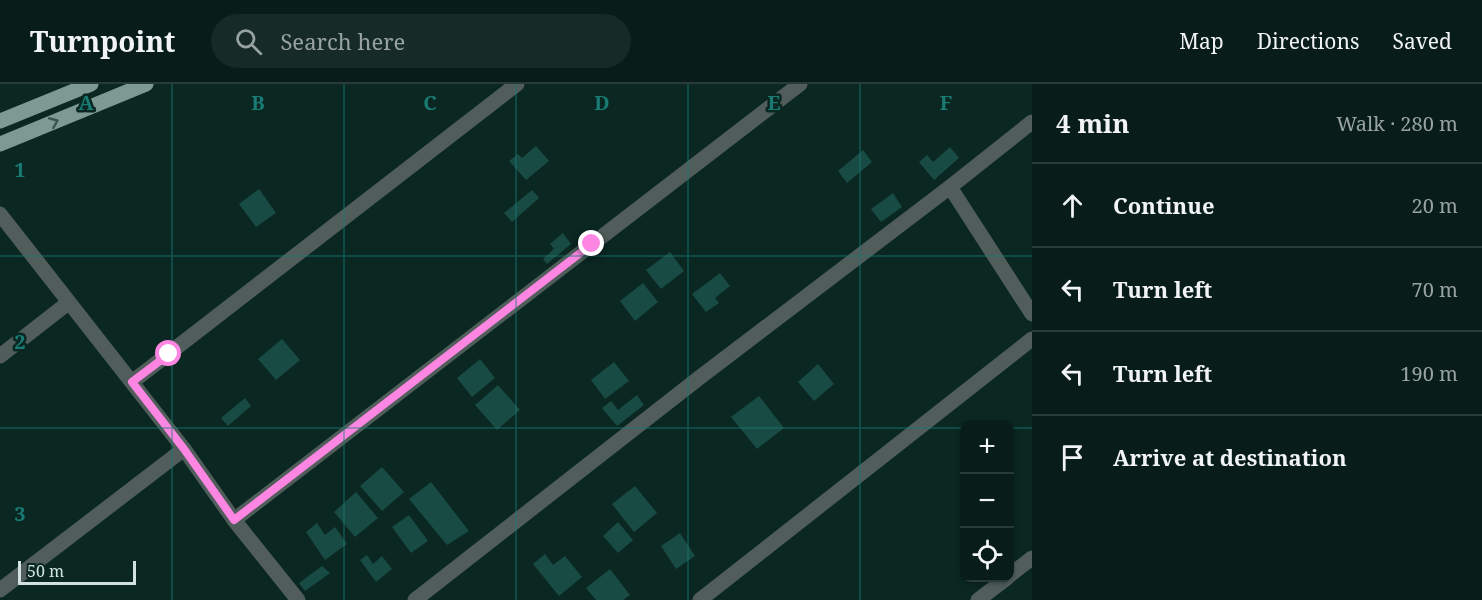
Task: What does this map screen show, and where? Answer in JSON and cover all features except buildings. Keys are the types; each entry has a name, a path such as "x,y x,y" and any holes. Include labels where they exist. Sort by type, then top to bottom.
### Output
{"main road":[{"path":"0,121 91,84"},
{"path":"0,144 146,84"}],"street":[{"path":"132,382 517,84"},
{"path":"234,520 800,84"},
{"path":"415,600 1032,122"},
{"path":"950,187 1032,314"},
{"path":"0,214 184,449 234,520 298,600"},
{"path":"0,356 68,303"},
{"path":"700,600 1032,339"},
{"path":"0,590 184,449"},
{"path":"1014,572 1032,558"},
{"path":"978,600 1000,582"}],"route":[{"path":"169,354 132,382 184,449 234,520 592,244"}]}
